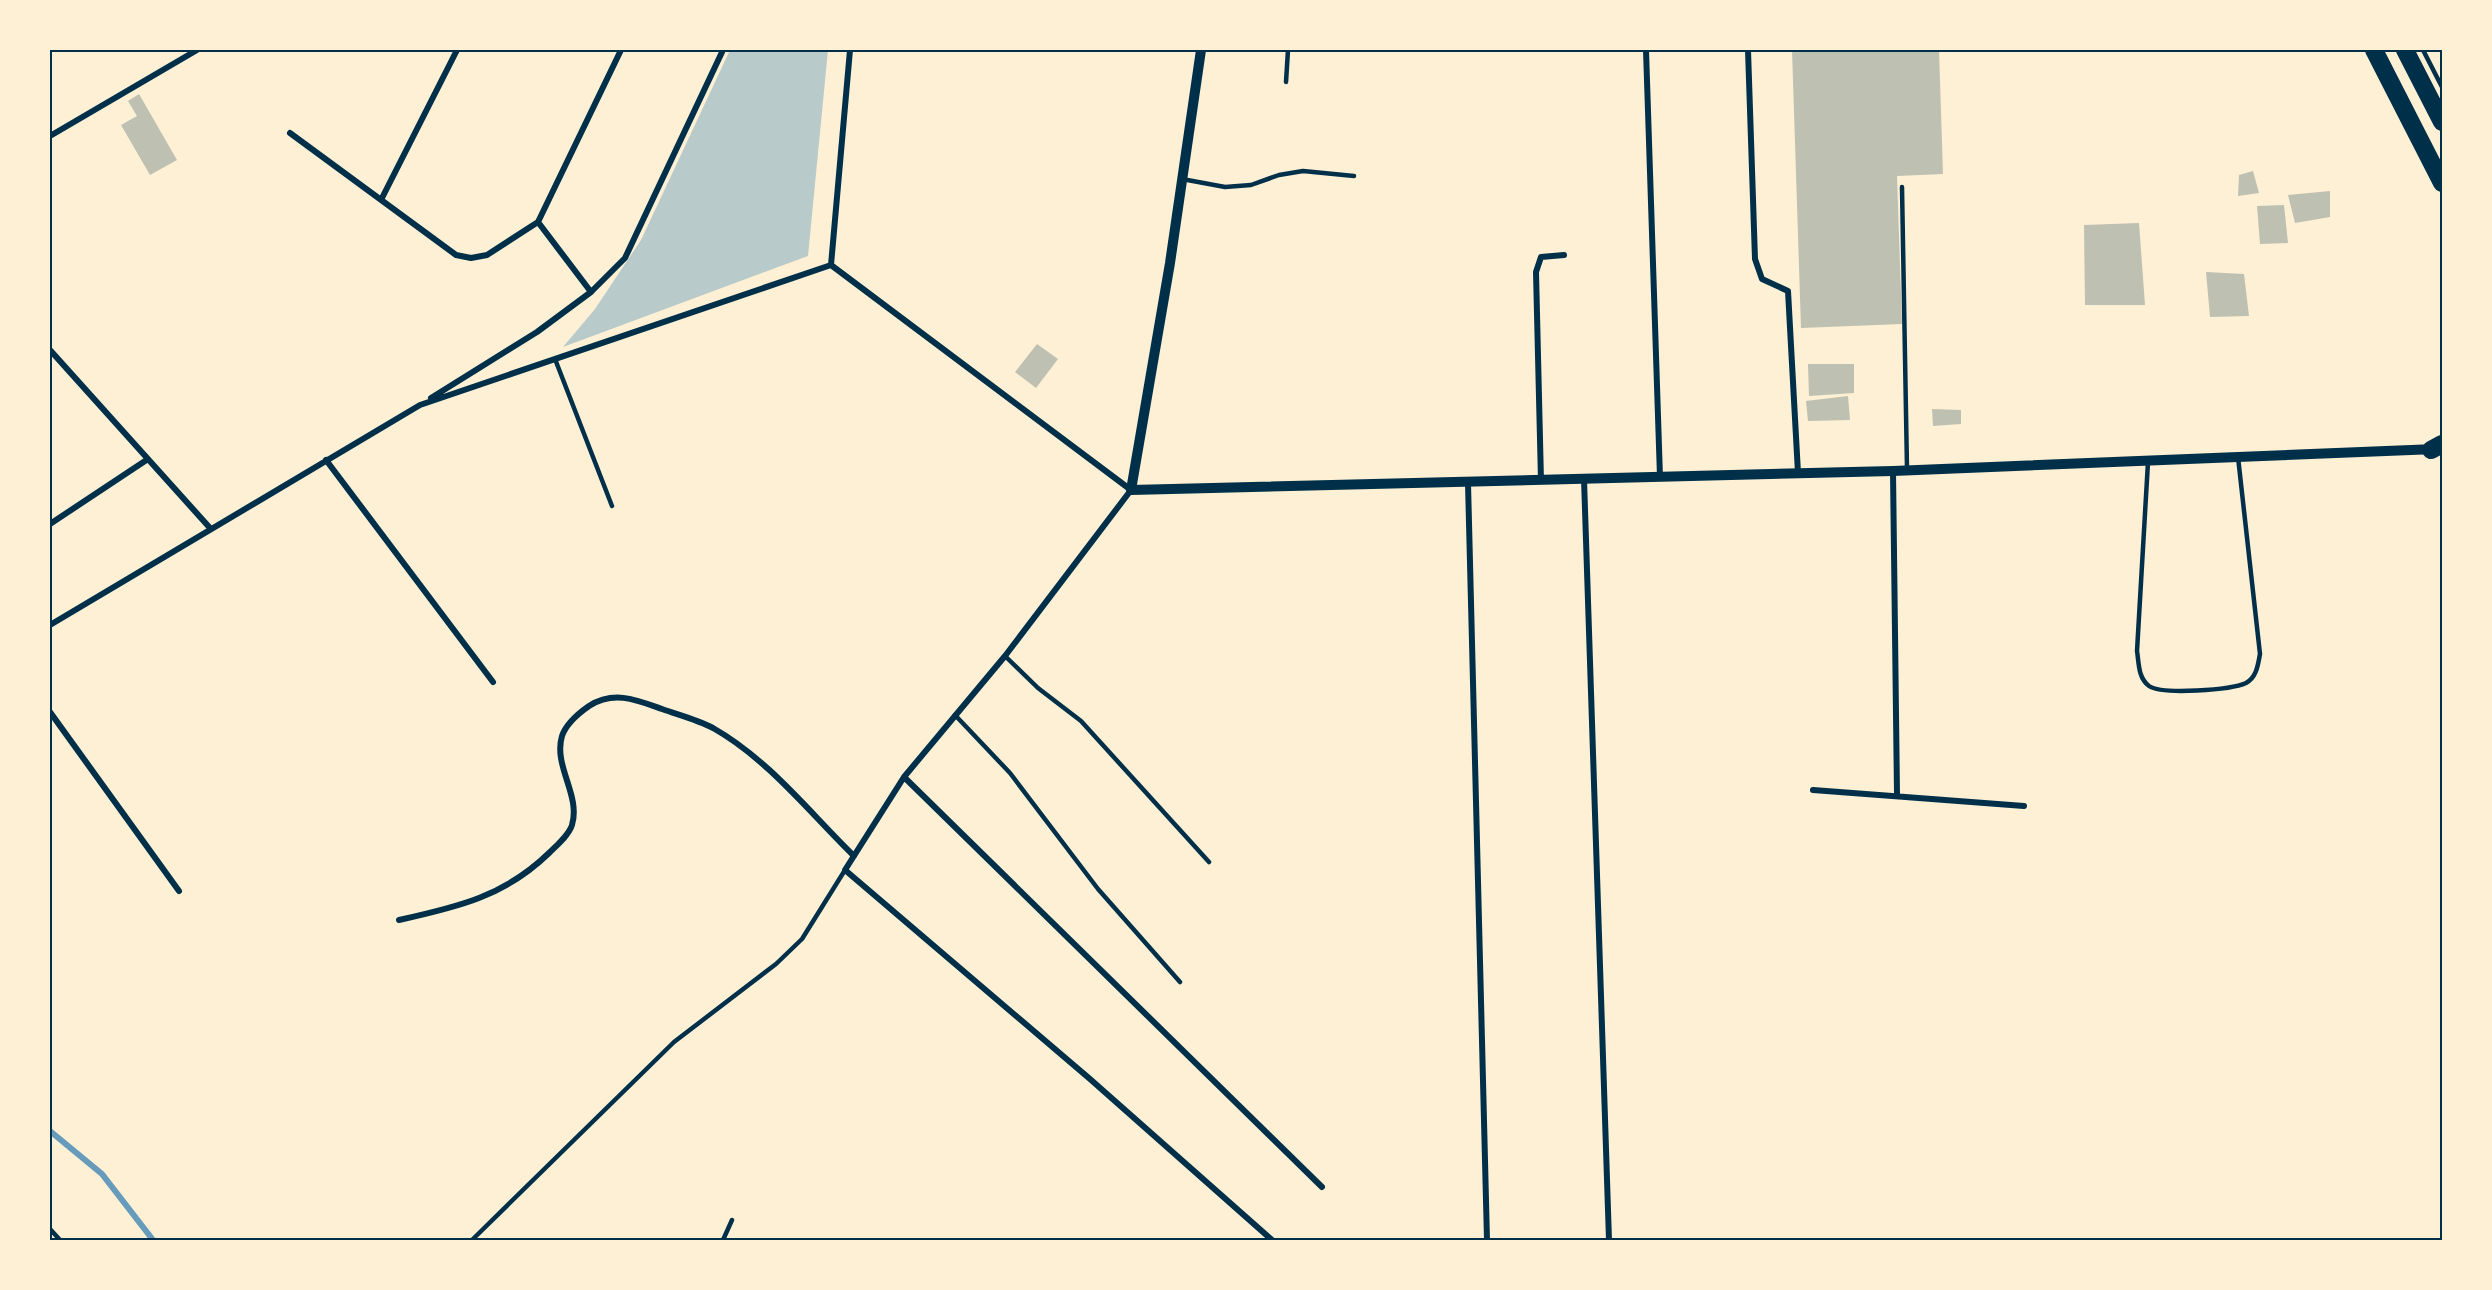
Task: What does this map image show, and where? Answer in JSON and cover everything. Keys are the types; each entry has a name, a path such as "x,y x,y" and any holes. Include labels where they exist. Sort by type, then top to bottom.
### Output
{"highway":[{"path":"2374,50 2442,183"},
{"path":"2405,50 2442,122"}],"street":[{"path":"50,136 197,50"},
{"path":"382,198 458,50"},
{"path":"290,132 456,255 471,258 487,255 538,222 621,50"},
{"path":"50,625 420,405 537,332 591,292 625,258 721,50"},
{"path":"831,266 850,50"},
{"path":"1201,50 1131,490 1005,656 904,777 844,870 1272,1240"},
{"path":"1646,50 1660,477"},
{"path":"1748,50 1755,259 1762,279 1788,291 1798,472"},
{"path":"538,222 591,292"},
{"path":"1541,481 1536,273 1541,257 1564,255"},
{"path":"420,405 831,266"},
{"path":"831,266 1131,490 1893,471 2439,448"},
{"path":"50,350 210,528"},
{"path":"50,524 148,459"},
{"path":"326,460 493,682"},
{"path":"1893,471 1897,794"},
{"path":"1584,479 1609,1240"},
{"path":"1468,483 1487,1240"},
{"path":"399,920 466,905 504,887 534,868 560,843 572,826 573,805 560,756 562,734 577,714 597,701 614,697 633,698 713,728 767,768 854,855"},
{"path":"50,712 179,891"},
{"path":"904,777 1322,1187"},
{"path":"1813,790 1897,794 2024,806"}],"lane":[{"path":"1286,82 1288,50"},
{"path":"2423,50 2442,87"},
{"path":"1182,179 1225,187 1251,185 1280,175 1303,171 1354,176"},
{"path":"1902,187 1906,470"},
{"path":"555,359 612,506"},
{"path":"2148,460 2137,651 2140,674 2147,685 2160,691 2225,687 2247,682 2257,670 2260,654 2238,457"},
{"path":"1005,656 1038,688 1081,721 1209,862"},
{"path":"955,715 1010,773 1098,889 1180,982"},
{"path":"472,1240 674,1042 776,964 802,939 844,870"},
{"path":"723,1240 732,1220"},
{"path":"50,1229 60,1240"}],"shaded area":[{"path":"730,50 828,50 808,256 563,347 595,309 641,240"}],"building":[{"path":"1792,50 1939,50 1943,174 1897,176 1902,324 1801,328"},
{"path":"139,94 177,160 150,175 121,125 137,116 128,101"},
{"path":"2253,171 2259,193 2238,196 2239,175"},
{"path":"2330,191 2330,217 2295,223 2288,195"},
{"path":"2284,205 2288,243 2260,244 2257,206"},
{"path":"2139,223 2145,305 2085,305 2084,225"},
{"path":"2206,272 2244,274 2249,316 2210,317"},
{"path":"1037,344 1058,359 1036,388 1015,372"},
{"path":"1808,364 1854,364 1854,393 1809,396"},
{"path":"1848,396 1850,420 1808,421 1806,401"},
{"path":"1932,409 1961,410 1961,424 1933,426"}],"waterway":[{"path":"50,1131 102,1174 153,1240"}]}
